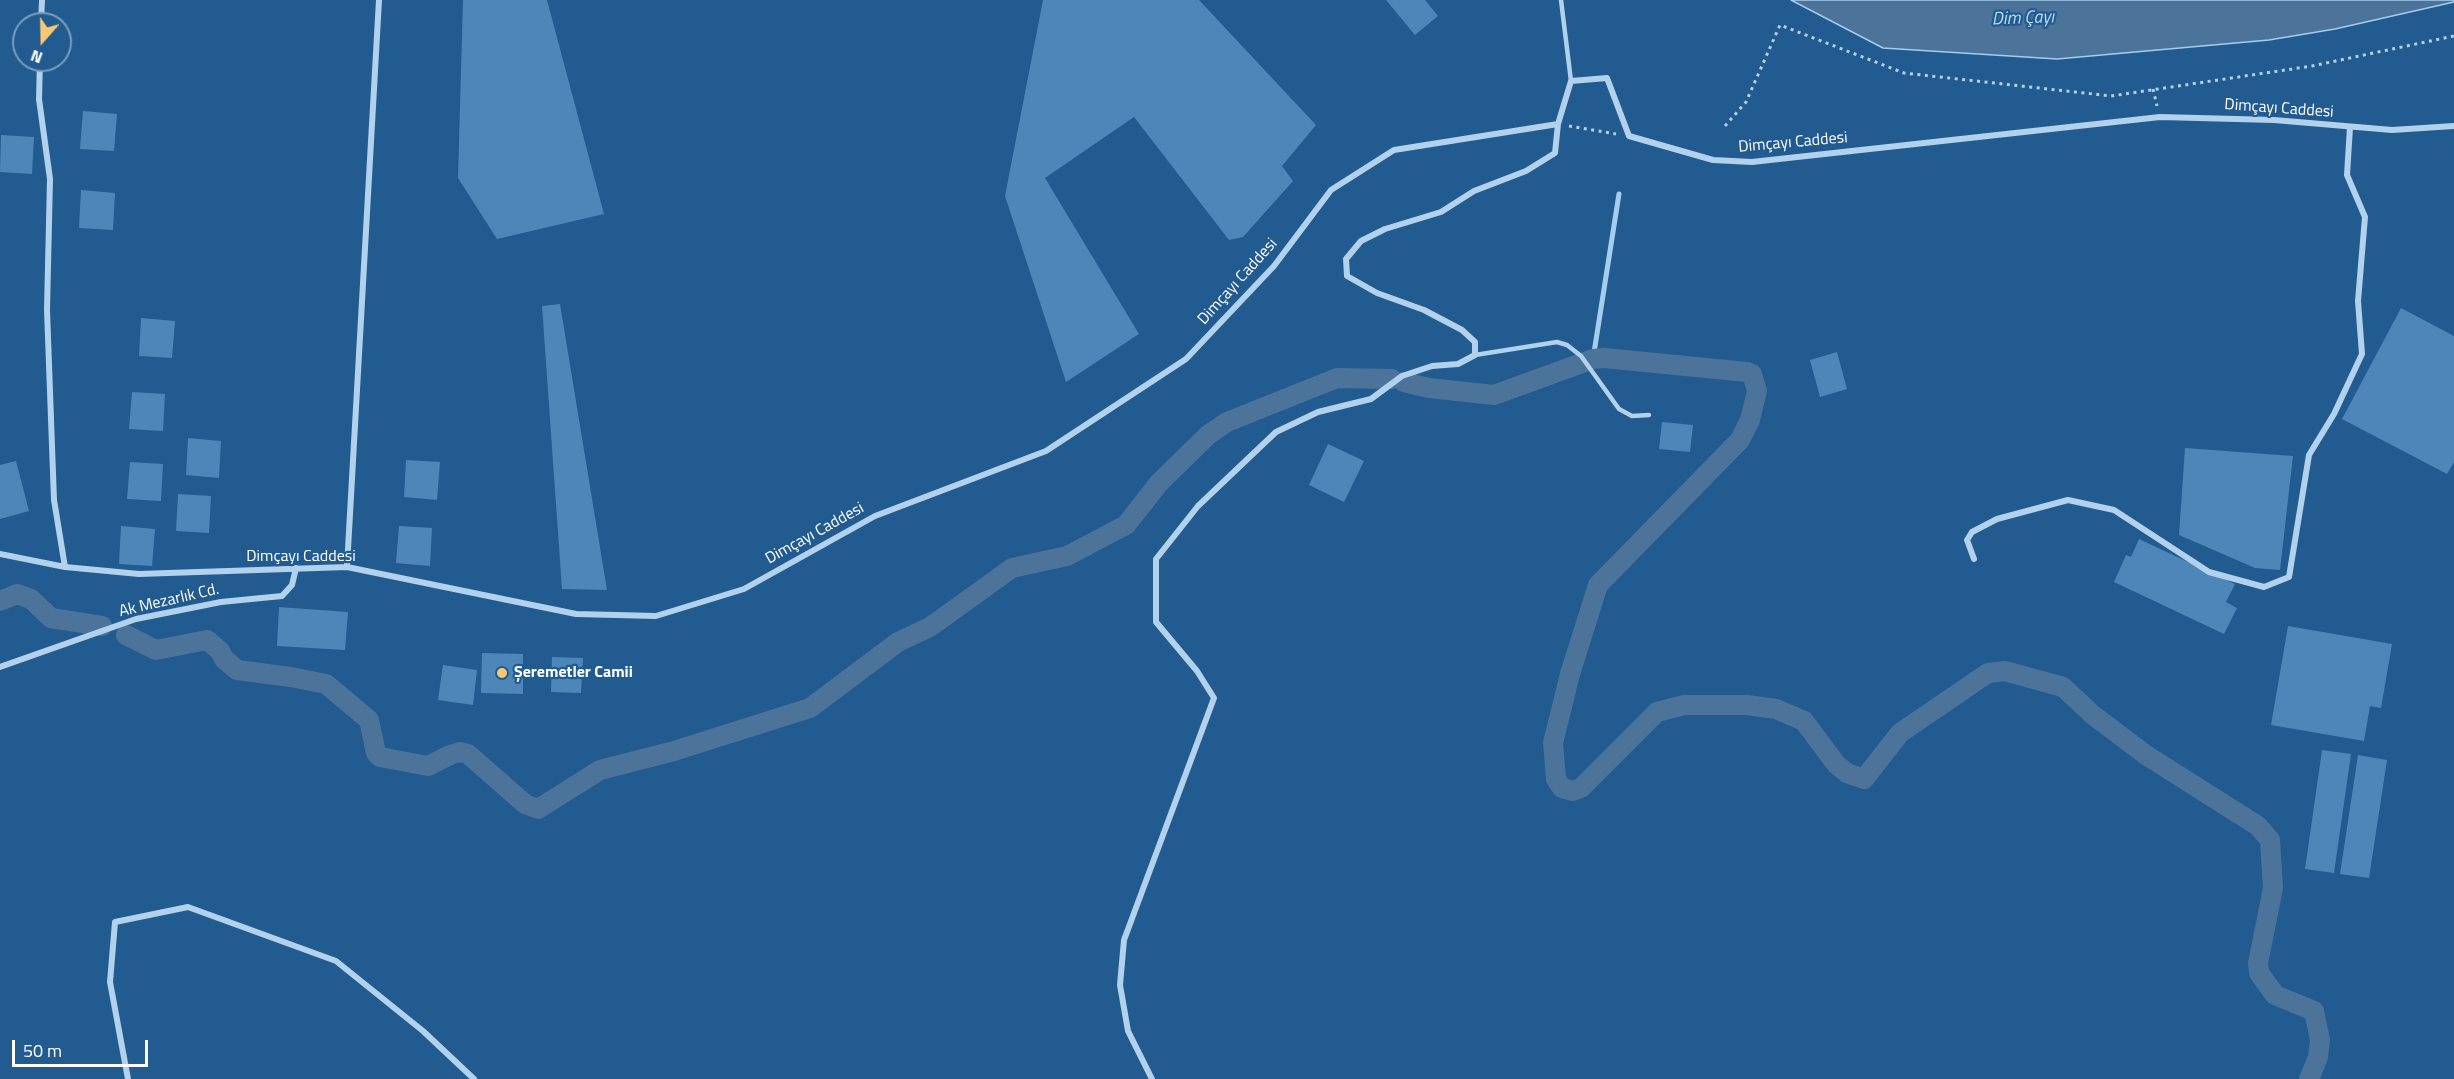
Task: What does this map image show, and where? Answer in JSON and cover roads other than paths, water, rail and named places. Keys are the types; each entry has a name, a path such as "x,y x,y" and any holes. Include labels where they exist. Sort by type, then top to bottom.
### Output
{"street":[{"path":"347,567 379,0"},
{"path":"40,72 39,99 50,179 47,310 54,500 65,567"},
{"name":"Dimçayı Caddesi","path":"1571,81 1607,78 1629,136 1713,160 1752,162 2160,117 2274,120 2392,130 2454,126"},
{"path":"1152,1079 1128,1030 1120,985 1124,940 1215,698 1197,671 1156,622 1156,560 1198,506 1276,432 1318,412 1371,399 1402,376 1432,366 1458,364 1475,355 1476,342 1462,330 1424,310 1377,292 1347,276 1346,259 1361,242 1385,229 1441,212 1474,191 1526,171 1555,153 1558,124 1571,81"},
{"name":"Dimçayı Caddesi","path":"0,554 65,567 139,574 347,567 576,614 656,616 744,590 875,516 1046,451 1186,359 1274,266 1330,190 1394,150 1558,124"},
{"path":"1974,559 1967,540 1972,532 1997,519 2068,500 2114,510 2208,572 2264,588 2289,577 2309,455 2334,414 2362,354 2358,301 2365,217 2347,175 2350,127"},
{"name":"Ak Mezarlık Cd.","path":"0,667 136,619 221,602 282,596 292,585 296,568"},
{"path":"128,1079 110,982 115,922 188,907 336,961 423,1031 474,1079"}],"lane":[{"path":"1561,0 1571,81"},
{"path":"1475,355 1557,342 1567,345 1581,357 1619,409 1632,416 1649,416"}],"water":[{"name":"Dim Çayı","path":"1791,0 2454,0 2454,2 2335,29 2269,40 2057,59 1883,48"}],"waterway":[{"path":"1593,359 1619,194"},
{"path":"1404,382 1429,388 1494,395 1593,359 1604,358 1752,374 1757,391 1750,420 1740,440 1598,585 1570,674 1553,743 1556,779 1562,788 1573,791 1581,788 1657,712 1684,705 1747,705 1776,709 1804,721 1836,764 1847,773 1864,779 1900,733 1988,673 2005,671 2063,687 2093,715 2146,755 2258,826 2270,840 2273,888 2258,963 2259,973 2275,995 2314,1011 2320,1040 2318,1057 2309,1079"},
{"path":"126,635 156,650 207,640 237,670 326,684 369,720 376,753 380,757 428,766 450,755 460,752 468,754 525,804 538,809 600,770 674,751 810,708 898,642 930,627 1012,568 1067,556 1126,525 1159,483 1208,435 1227,422 1337,378 1392,379"},
{"path":"0,601 17,594 31,599 51,618 102,626"}],"place":[{"name":"Şeremetler Camii","path":"502,673"}]}
